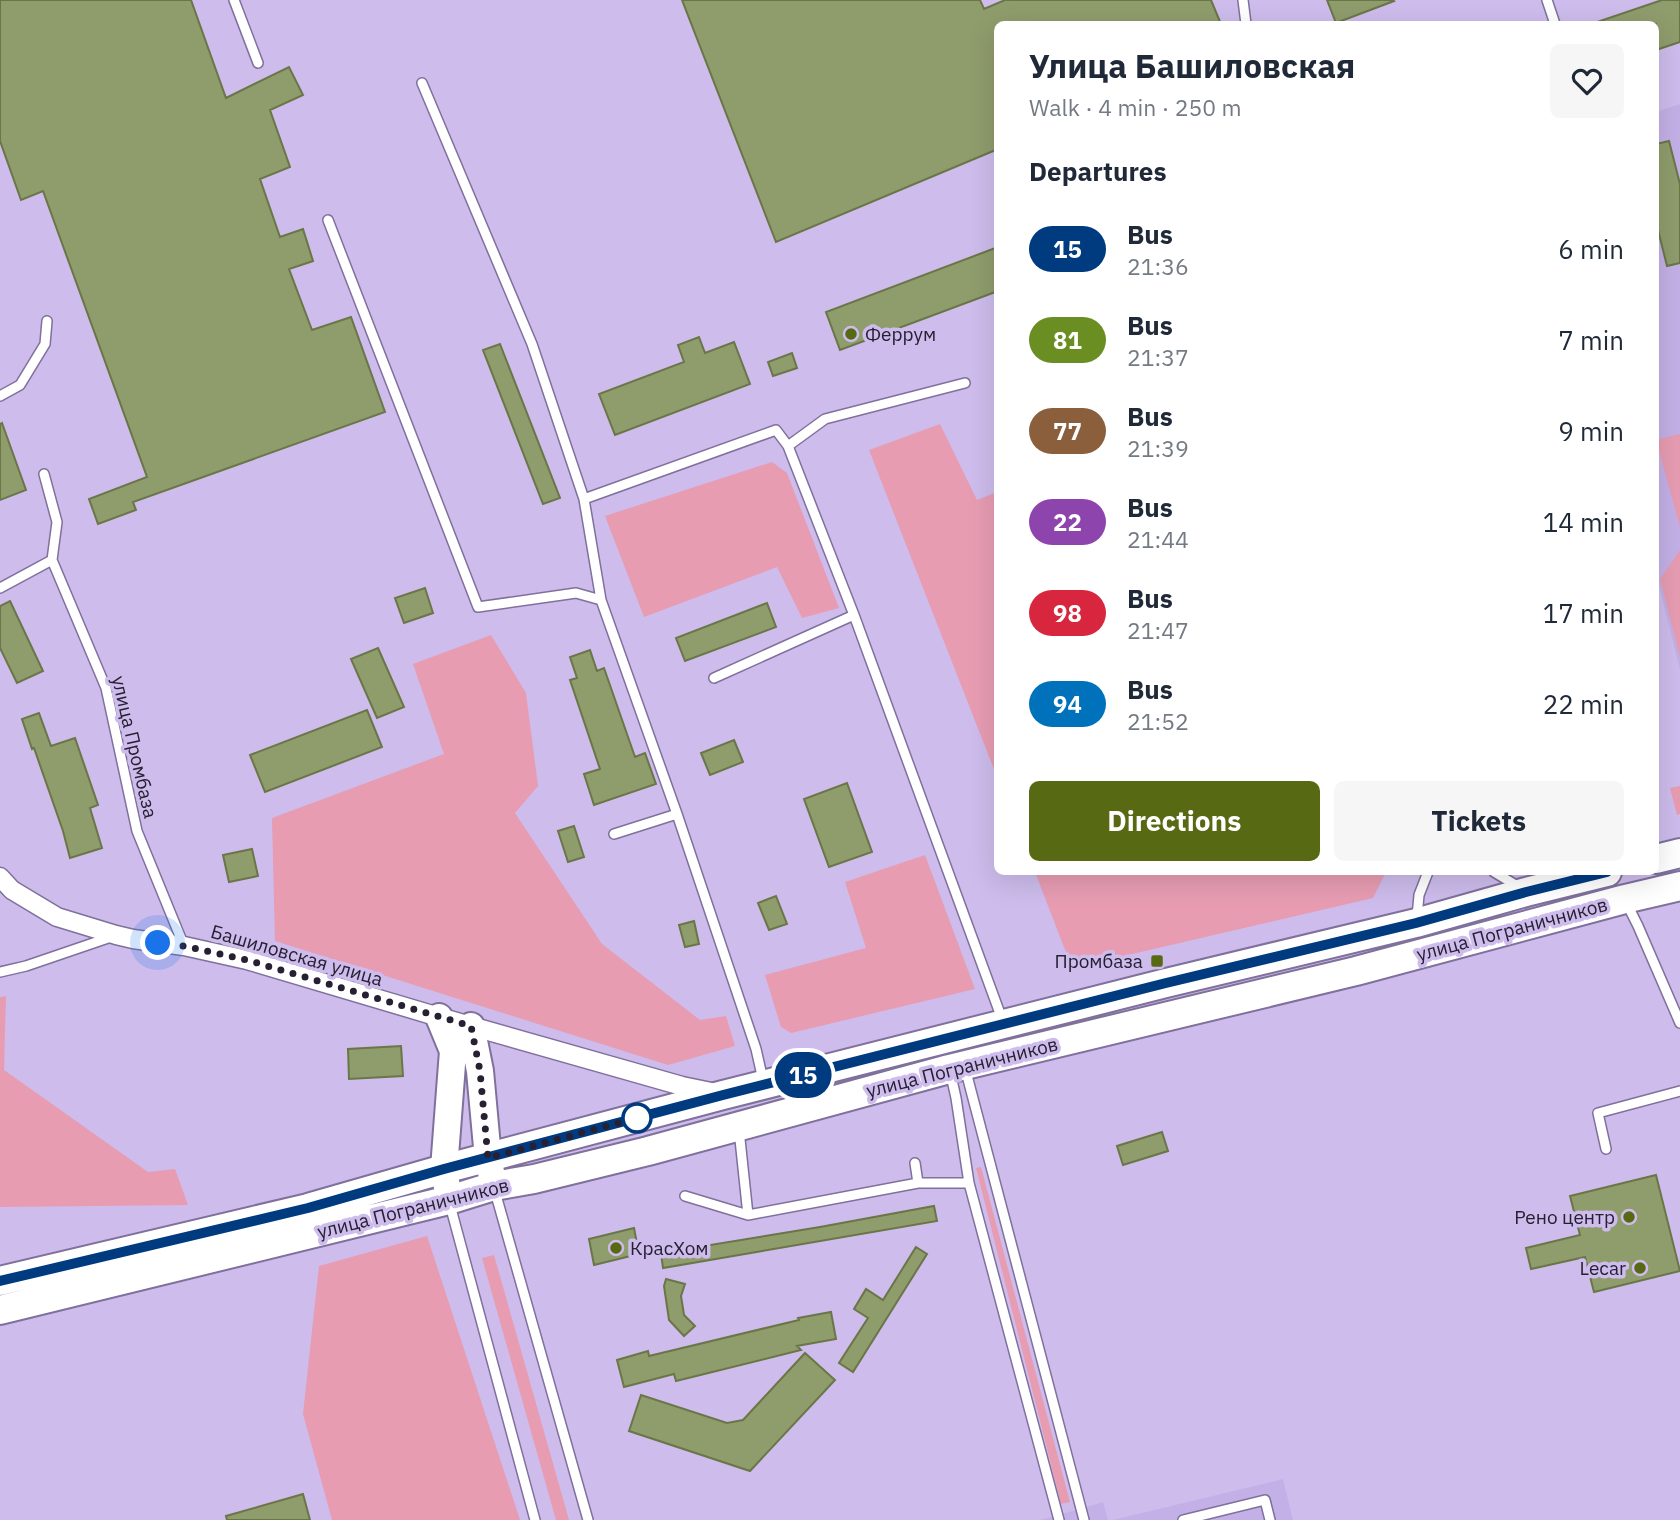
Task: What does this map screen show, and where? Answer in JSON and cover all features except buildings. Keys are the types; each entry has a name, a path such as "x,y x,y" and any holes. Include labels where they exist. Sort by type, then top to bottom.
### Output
{"main road":[{"path":"1659,858 1680,853"},
{"name":"улица Пограничников","path":"0,1281 308,1208 764,1084 1416,923 1593,875"},
{"name":"улица Пограничников","path":"0,1310 449,1200 494,1186 610,1161 957,1067 1356,971 1680,886"},
{"path":"1312,948 1300,960 1300,967 1305,974 1320,979"},
{"path":"1204,974 1222,975 1236,984 1235,994 1223,1002"},
{"path":"439,1017 453,1051 444,1169 449,1200"},
{"path":"471,1026 480,1071 488,1158 494,1186"}],"street":[{"name":"Башиловская улица","path":"0,877 12,890 57,916 116,935 247,960 682,1086 723,1095"}],"lane":[{"path":"234,0 258,63"},
{"path":"1243,0 1246,21"},
{"path":"1547,0 1554,21"},
{"path":"422,83 532,344 584,499 601,600 677,814 756,1049 764,1084"},
{"path":"327,220 478,607 576,593 601,600"},
{"path":"0,396 20,385 45,344 47,321"},
{"path":"788,446 825,419 965,383"},
{"path":"584,499 776,430 788,446 854,615 1004,1024"},
{"path":"0,588 52,560 57,522 44,474"},
{"name":"улица Промбаза","path":"52,560 106,688 136,831 184,946"},
{"path":"714,678 854,615"},
{"path":"614,834 677,814"},
{"path":"1416,923 1419,895 1427,875"},
{"path":"1499,875 1526,892"},
{"path":"1625,899 1680,1023"},
{"path":"0,972 26,966 116,935"},
{"path":"957,1067 956,1098 969,1183 1059,1520"},
{"path":"957,1067 1084,1520"},
{"path":"1606,1149 1598,1113 1680,1091"},
{"path":"738,1127 748,1215"},
{"path":"915,1163 918,1183"},
{"path":"685,1196 748,1215 918,1183 969,1183"},
{"path":"494,1186 587,1520"},
{"path":"449,1200 535,1520"},
{"path":"1183,1520 1265,1500 1270,1520"}],"shaded area":[{"path":"1680,104 1680,669 1659,586 1659,111"},
{"path":"940,424 977,500 994,493 994,769 869,450"},
{"path":"1680,434 1680,527 1659,451 1659,439"},
{"path":"772,462 787,473 839,608 802,618 777,567 644,617 605,516"},
{"path":"1680,550 1680,657 1660,579"},
{"path":"491,635 526,693 538,786 515,813 602,944 700,1020 726,1016 735,1046 668,1065 275,941 272,818 444,754 413,664"},
{"path":"1680,786 1680,814 1677,815 1670,788"},
{"path":"925,855 975,989 791,1033 781,1027 765,975 866,948 845,882"},
{"path":"1036,875 1384,875 1373,898 1072,968"},
{"path":"6,996 4,1070 148,1172 175,1169 188,1205 0,1207 0,997"},
{"path":"981,1167 1070,1502 1061,1504 976,1168"},
{"path":"427,1236 520,1520 332,1520 303,1414 319,1266"},
{"path":"494,1255 569,1520 556,1520 482,1258"},
{"path":"1283,1479 1293,1520 1113,1520"},
{"path":"1103,1502 1108,1520 1040,1520 1080,1509"}],"bus line":[{"name":"15","path":"0,1281 308,1208 723,1095 1416,923 1595,875"}],"place":[{"name":"Феррум","path":"851,334"},
{"name":"Промбаза","path":"1157,961"},
{"name":"Рено центр","path":"1629,1217"},
{"name":"КрасХом","path":"616,1248"},
{"name":"Lecar","path":"1640,1268"}],"route":[{"path":"158,943 247,960 471,1026 480,1071 488,1158 637,1118"}]}
